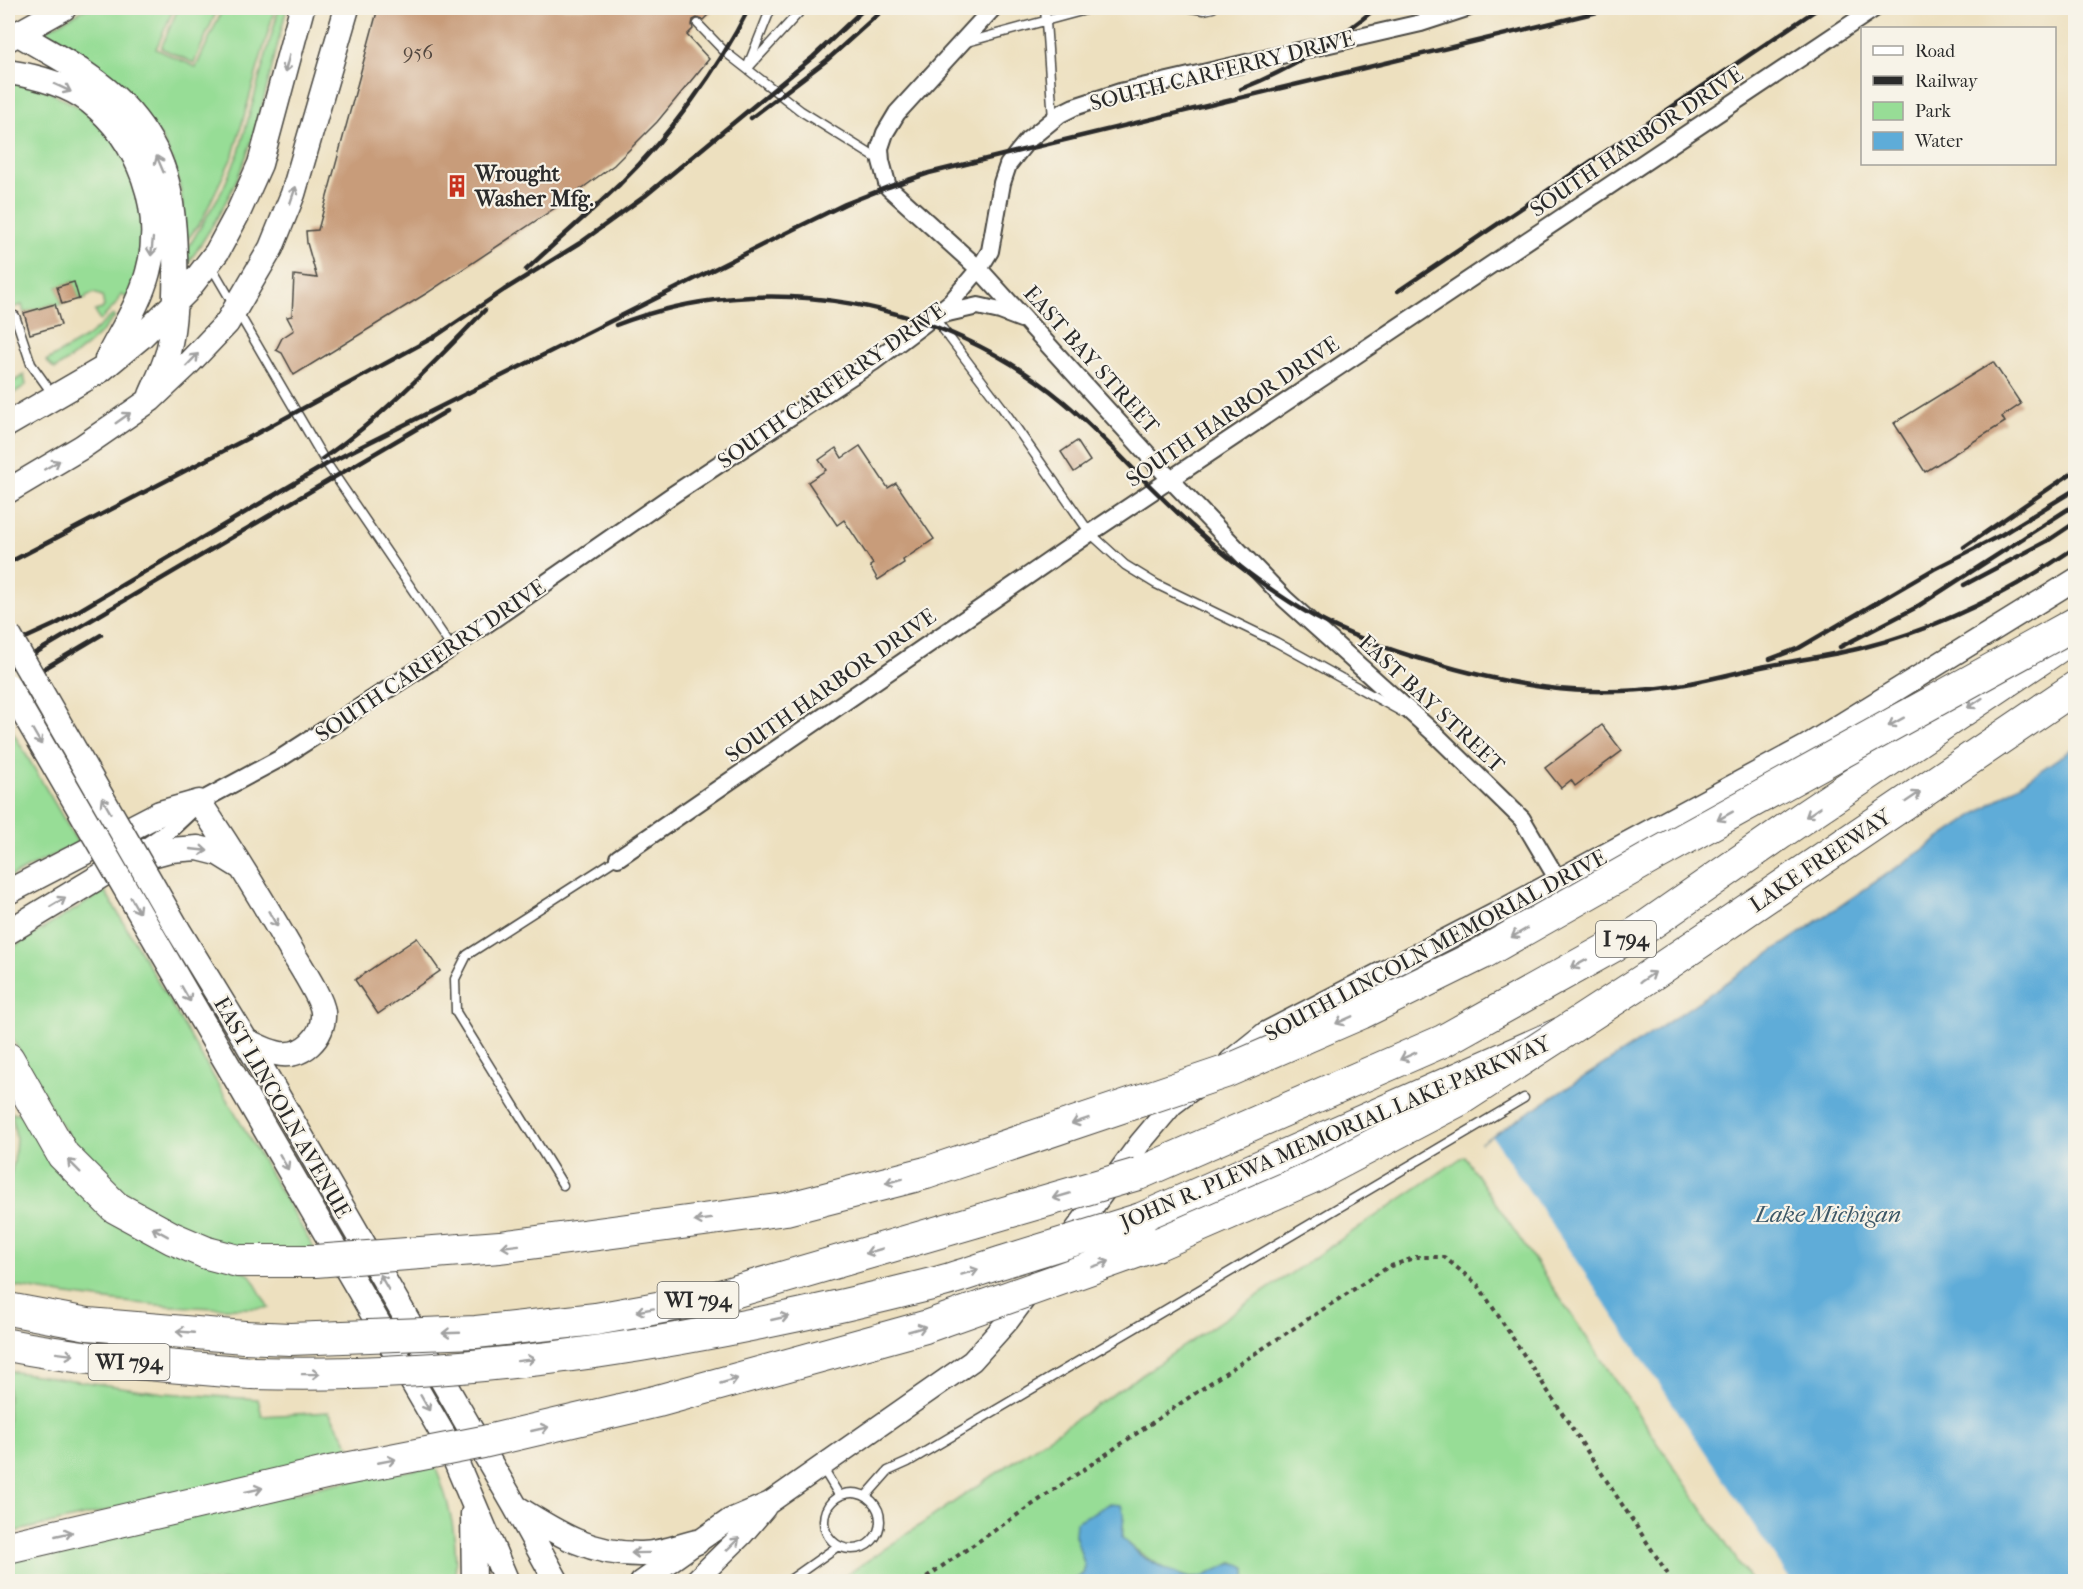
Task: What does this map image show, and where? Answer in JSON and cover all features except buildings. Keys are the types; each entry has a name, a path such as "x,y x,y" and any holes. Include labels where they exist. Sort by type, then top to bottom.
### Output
{"highway":[{"path":"8,1059 63,1155 115,1208 172,1238 207,1253 238,1261 315,1261 500,1247 786,1209 926,1173 1225,1072 1361,1013 1481,954 2076,622"},
{"name":"JOHN R. PLEWA MEMORIAL LAKE PARKWAY","path":"8,1309 88,1324 290,1339 476,1332 596,1319 713,1298 1138,1174 1443,1041 1640,931 1801,819 2076,635"},
{"name":"LAKE FREEWAY","path":"1564,1032 2076,687"},
{"path":"8,1547 330,1472 483,1442 658,1401 925,1327 1156,1245 1310,1178 1459,1100 1564,1032"},
{"name":"JOHN R. PLEWA MEMORIAL LAKE PARKWAY","path":"8,1345 146,1364 252,1373 309,1374 479,1366 611,1350 721,1331 938,1282 1141,1219 1564,1032"}],"main road":[{"path":"11,35 64,8"},
{"path":"8,424 101,370 141,337 186,292 217,252 260,165 302,8"},
{"path":"8,491 82,447 150,399 186,366 236,309 271,248 293,194 347,8"},
{"path":"11,35 100,84 124,105 146,135 163,166 172,206 174,304 168,352 150,399"},
{"path":"8,72 32,75 87,100 113,123 133,153 146,182 153,210 153,243 148,272 138,300 101,370"},
{"name":"EAST LINCOLN AVENUE","path":"8,634 177,928 246,1041 556,1581"},
{"name":"EAST LINCOLN AVENUE","path":"8,686 448,1443 507,1581"},
{"path":"200,802 244,869 307,976 323,1010 322,1028 314,1041 300,1052 278,1054 246,1041"},
{"name":"SOUTH CARFERRY DRIVE","path":"8,892 160,813 200,802"},
{"path":"122,863 170,850 198,848 218,853 244,869"},
{"name":"SOUTH CARFERRY DRIVE","path":"8,932 122,863"},
{"path":"473,1499 474,1581"},
{"path":"515,1506 556,1533 577,1543 606,1552 644,1554 697,1542"}],"street":[{"name":"EAST BAY STREET","path":"993,8 897,113 885,133 880,148 888,187 979,269 1171,480 1285,599 1425,725 1522,819 1558,880"},
{"name":"SOUTH CARFERRY DRIVE","path":"122,863 167,832 200,802 281,758 452,648 674,494 873,362 951,302 979,269 990,251 998,198 1008,165 1028,140 1053,120 1074,107 1120,92 1421,23 1467,8"},
{"name":"SOUTH HARBOR DRIVE","path":"618,858 1276,407 1875,8"},
{"path":"933,316 978,306 1026,321"},
{"name":"SOUTH LINCOLN MEMORIAL DRIVE","path":"641,1581 729,1520 769,1503 972,1360 1008,1321 1140,1143 1172,1106 1265,1033 1558,880 1806,746 2076,579"},
{"name":"SOUTH LINCOLN MEMORIAL DRIVE","path":"694,1581 742,1535 769,1503"}],"lane":[{"path":"747,69 771,8"},
{"path":"747,69 803,8"},
{"path":"1045,8 1053,120"},
{"path":"961,44 1093,8"},
{"path":"1191,8 1204,10 1213,8"},
{"path":"698,24 724,51 801,111 881,161"},
{"path":"209,262 325,461 452,648"},
{"path":"15,316 31,364 55,397"},
{"path":"933,316 1001,406 1090,533 1125,565 1156,584 1276,642 1425,725"},
{"path":"563,1185 456,1012 454,979 467,955 618,858"},
{"path":"866,1496 888,1472 1524,1098"},
{"path":"822,1466 839,1495"},
{"path":"848,1492 866,1496 874,1503 880,1521 874,1539 857,1548 838,1546 826,1533 824,1516 832,1501 848,1492"},
{"path":"786,1581 838,1546"}],"path":[{"path":"919,1581 1222,1375 1388,1267 1416,1257 1444,1257 1478,1286 1673,1581"}],"green space":[{"path":"87,8 174,8 156,49 196,67 223,8 275,8 233,155 202,220 184,244 180,188 173,162 160,135 44,35 46,30"},
{"path":"178,8 218,8 194,63 161,48"},
{"path":"279,8 287,8 264,100 247,154 221,211 186,264 185,253 222,191 239,152"},
{"path":"8,82 42,88 81,108 115,141 137,183 144,229 137,274 127,298 121,294 116,304 100,321 95,311 104,306 102,296 94,293 86,296 86,299 79,299 73,282 57,287 62,304 55,306 54,304 24,313 22,305 8,309"},
{"path":"113,315 115,317 94,339 64,363 55,369 46,361 87,337"},
{"path":"24,375 26,385 8,397 8,385"},
{"path":"8,724 78,843 8,878"},
{"path":"105,891 316,1252 227,1247 158,1216 116,1186 79,1150 57,1119 8,1031 8,953 18,944"},
{"path":"12,1113 23,1113 48,1157 250,1275 269,1308 203,1308 137,1303 72,1296 8,1285 8,1184 14,1162 16,1139"},
{"path":"1464,1156 1751,1581 1246,1582 1246,1568 1234,1562 1208,1576 1195,1578 1160,1566 1122,1538 1124,1515 1075,1535 1085,1566 1083,1574 1071,1581 836,1582"},
{"path":"8,1371 164,1393 258,1399 262,1416 329,1412 355,1455 8,1533"},
{"path":"435,1466 452,1523 455,1581 8,1582 8,1561 332,1484"}],"water":[{"name":"Lake Michigan","path":"2075,747 2075,1581 1775,1581 1481,1143 1640,1041"},
{"path":"1109,1504 1121,1505 1124,1515 1122,1538 1143,1557 1190,1578 1205,1576 1227,1565 1240,1564 1246,1568 1246,1581 1071,1581 1083,1574 1085,1566 1075,1535 1076,1522"}],"pier":[{"path":"1492,1136 1791,1581 1771,1582 1479,1145"}],"railway":[{"path":"526,270 620,184 657,145 708,78 749,8"},
{"path":"8,563 252,436 436,336 580,243 645,196 813,57 865,8"},
{"path":"751,118 827,60 885,8"},
{"path":"1241,89 1278,73 1312,54 1376,8"},
{"path":"8,646 56,624 327,464 845,204 929,173 1614,8"},
{"path":"1398,291 1819,8"},
{"path":"616,325 673,307 732,298 791,297 850,304 908,318 964,339 1016,367 1064,402 1208,541 1249,574 1292,604 1342,630 1399,652 1458,670 1546,688 1605,691 1667,687 1865,647 1948,619 2027,579 2076,547"},
{"path":"322,459 387,407 485,310"},
{"path":"8,669 447,411"},
{"path":"1964,547 2076,470"},
{"path":"1770,659 1799,648 1934,569 2001,535 2076,489"},
{"path":"1840,647 1915,608 2076,504"},
{"path":"1964,585 2049,540 2076,522"},
{"path":"8,690 101,635"}],"place":[{"name":"Wrought Washer Mfg.","path":"457,186"}]}
